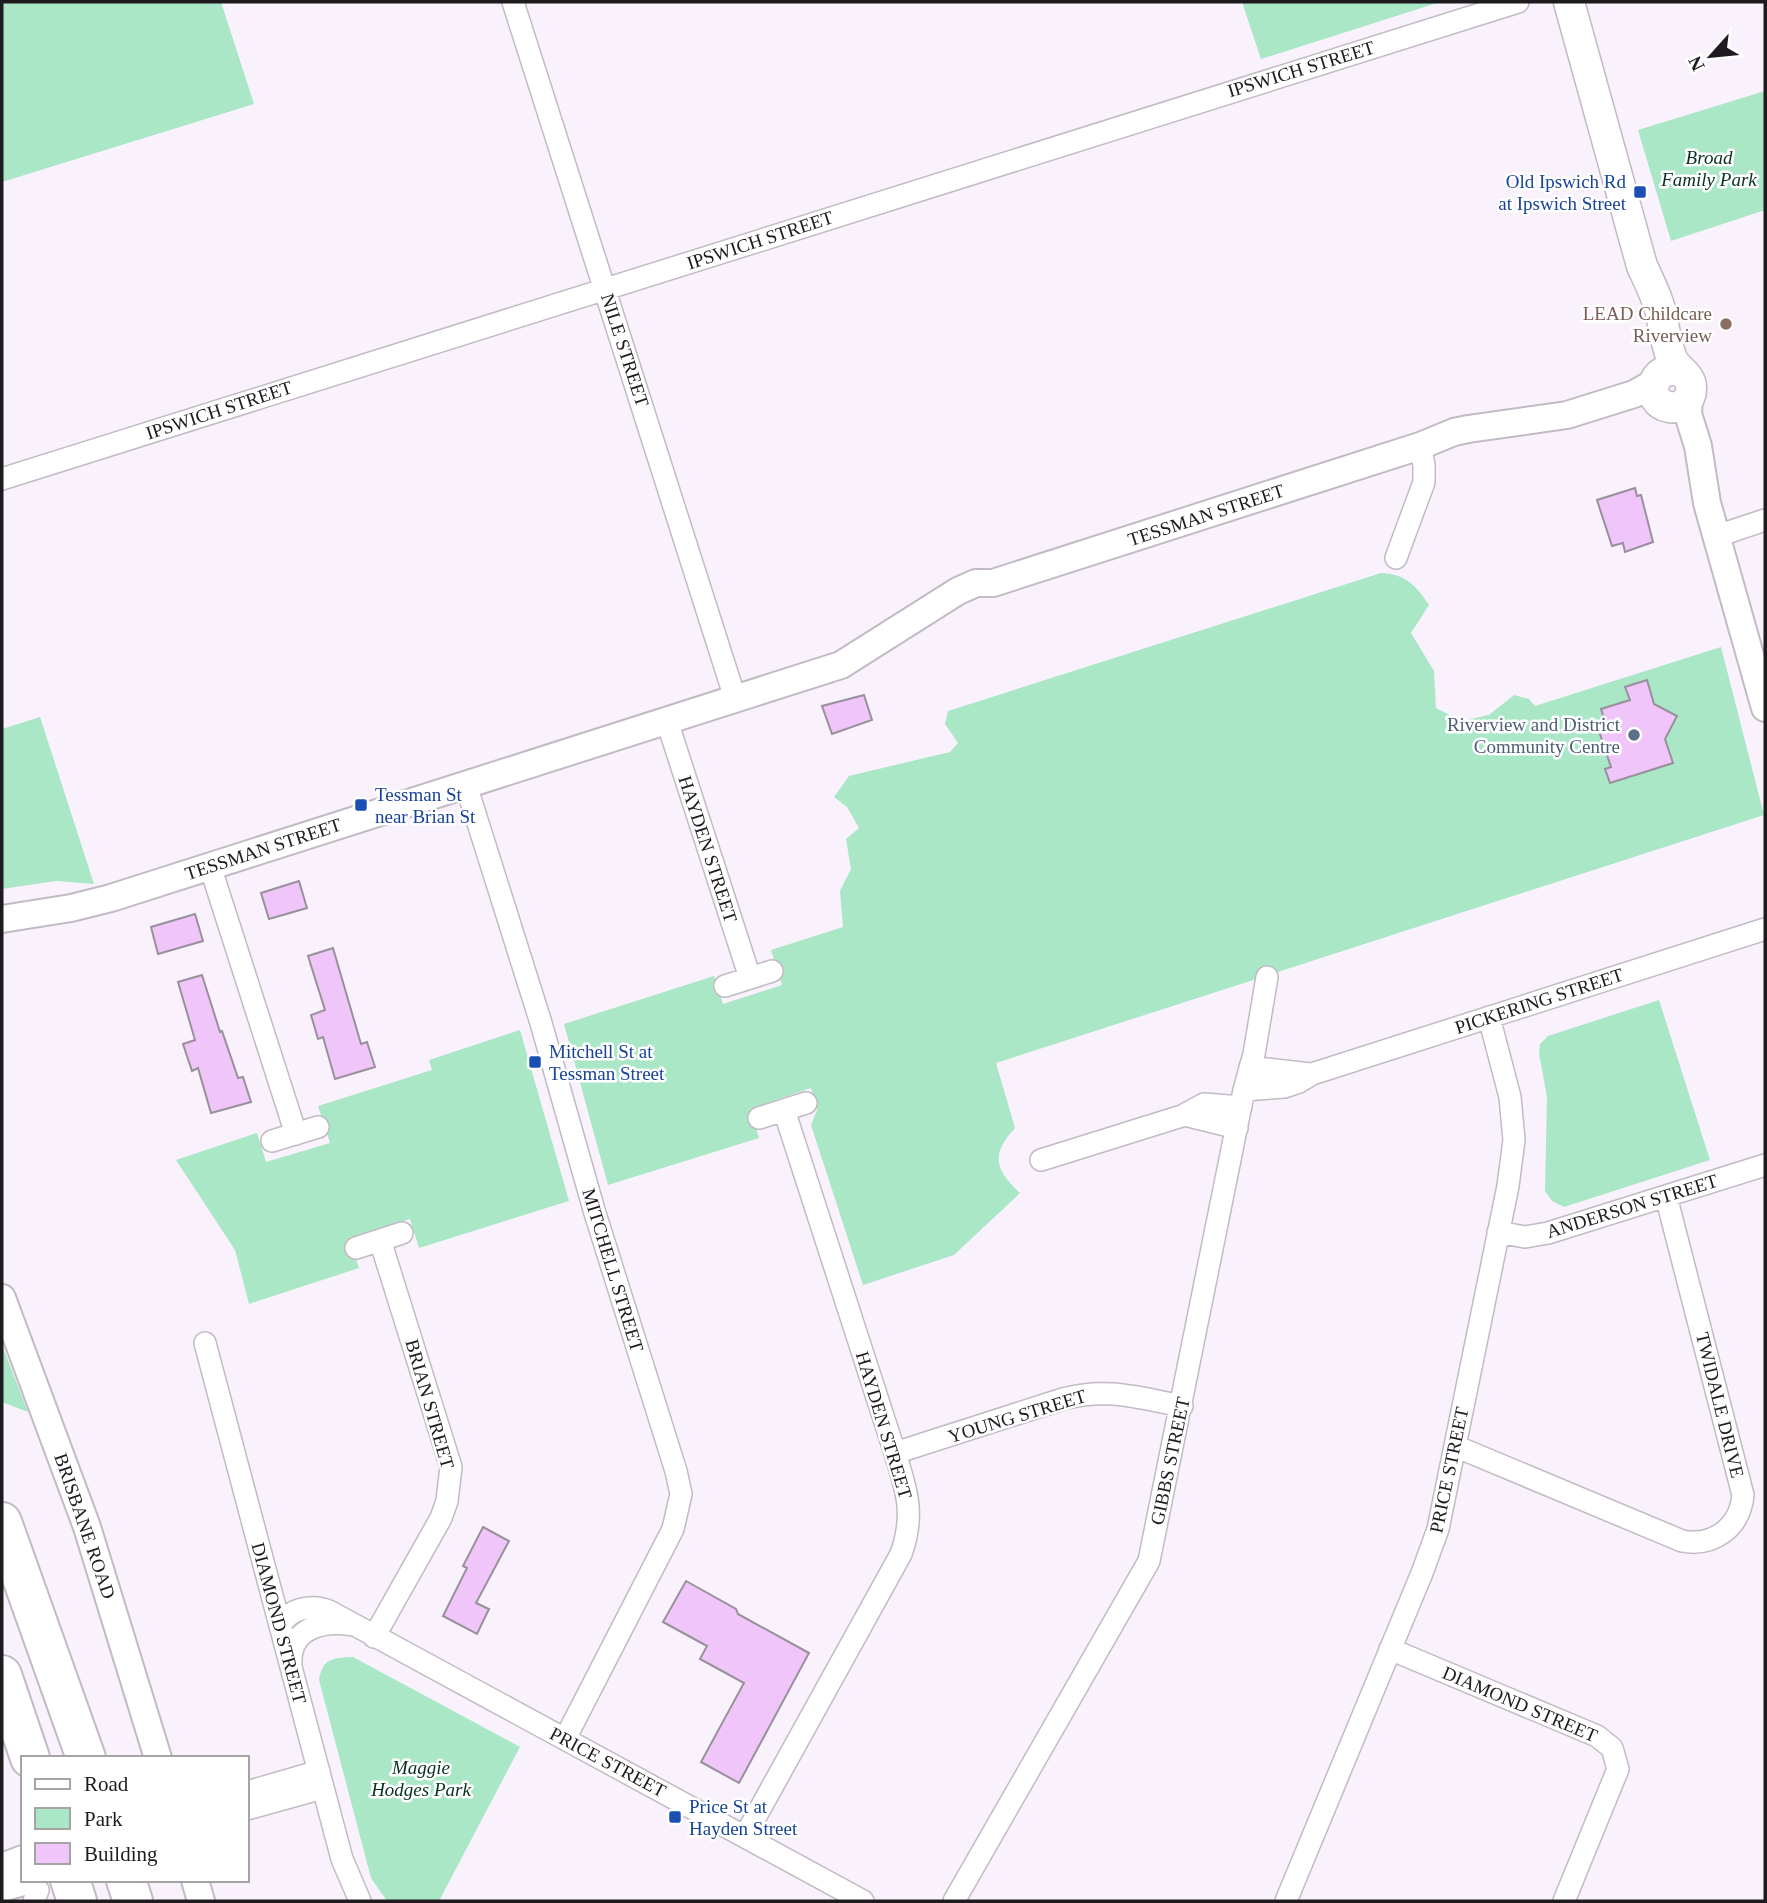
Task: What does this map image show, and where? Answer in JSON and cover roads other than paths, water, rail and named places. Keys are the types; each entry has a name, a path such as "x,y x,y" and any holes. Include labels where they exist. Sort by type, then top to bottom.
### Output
{"highway":[{"path":"2,1522 85,1756"},
{"path":"2,1675 29,1756"},
{"path":"43,1888 76,1901"}],"main road":[{"path":"1569,2 1642,266 1645,302 1668,390"}],"street":[{"name":"NILE STREET","path":"513,2 735,698"},
{"name":"IPSWICH STREET","path":"2,479 1518,2"},
{"name":"TESSMAN STREET","path":"2,919 98,901 841,665 958,591 976,583 993,583 1420,446 1571,427 1653,404 1668,390"},
{"path":"1668,390 1707,503 1765,708"},
{"path":"1396,558 1424,482 1420,446"},
{"path":"1717,536 1765,520"},
{"name":"HAYDEN STREET","path":"667,720 750,978"},
{"name":"MITCHELL STREET","path":"466,785 541,1023 594,1210 681,1494 673,1529 565,1739"},
{"path":"209,866 296,1134"},
{"name":"PICKERING STREET","path":"1041,1160 1180,1117 1241,1108 1312,1074 1765,929"},
{"path":"725,986 772,971"},
{"name":"GIBBS STREET","path":"954,1901 1149,1561 1267,977"},
{"name":"PRICE STREET","path":"1286,1901 1422,1573 1437,1529 1508,1186 1514,1140 1510,1097 1489,1017"},
{"name":"PICKERING STREET","path":"1250,1067 1312,1074"},
{"path":"759,1118 806,1103"},
{"name":"HAYDEN STREET","path":"745,1836 901,1554 910,1511 895,1453 784,1110"},
{"path":"272,1142 318,1126"},
{"name":"ANDERSON STREET","path":"1498,1232 1525,1237 1548,1233 1765,1165"},
{"name":"TWIDALE DRIVE","path":"1455,1446 1682,1541 1712,1539 1732,1525 1739,1515 1743,1495 1666,1196"},
{"path":"356,1248 402,1233"},
{"name":"BRIAN STREET","path":"374,1637 440,1518 447,1501 451,1467 380,1240"},
{"name":"BRISBANE ROAD","path":"2,1298 87,1527 157,1756"},
{"name":"DIAMOND STREET","path":"205,1343 290,1631 292,1670 342,1858 360,1901"},
{"name":"YOUNG STREET","path":"895,1453 1063,1399 1090,1393 1115,1393 1182,1406"},
{"name":"PRICE STREET","path":"290,1631 284,1619 293,1612 316,1608 329,1611 863,1901"},
{"name":"DIAMOND STREET","path":"1390,1649 1597,1736 1612,1748 1618,1761 1616,1775 1564,1901"},
{"path":"248,1792 321,1779"},
{"path":"248,1809 321,1779"},
{"path":"2,1867 21,1859"},
{"path":"196,1882 201,1901"},
{"path":"2,1888 43,1888"}],"place":[{"name":"Old Ipswich Rd at Ipswich Street","path":"1640,192"},
{"name":"LEAD Childcare Riverview","path":"1726,324"},
{"name":"Riverview and District Community Centre","path":"1634,735"},
{"name":"Tessman St near Brian St","path":"361,805"},
{"name":"Mitchell St at Tessman Street","path":"535,1062"},
{"name":"Price St at Hayden Street","path":"675,1817"}],"park label":[{"name":"Broad Family Park","path":"1709,168"},
{"name":"Maggie Hodges Park","path":"421,1778"}]}
